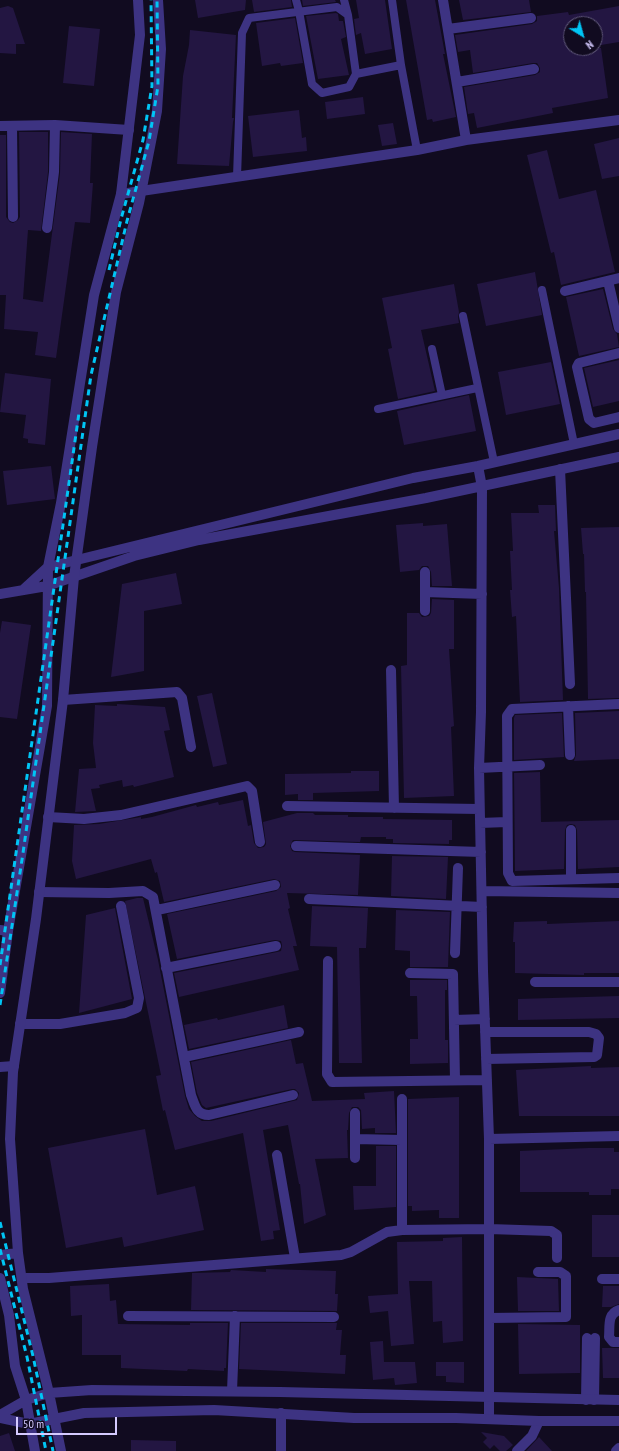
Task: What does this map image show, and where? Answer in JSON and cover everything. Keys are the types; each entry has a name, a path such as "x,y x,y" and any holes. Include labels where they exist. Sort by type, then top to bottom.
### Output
{"street":[{"path":"0,993 4,931 47,706 48,567 61,503 94,295 121,194 140,35 138,0"},
{"path":"61,1451 49,1393 23,1290 18,1253 10,1139 14,1066 39,892 63,700 76,560 116,292 140,191 156,111 161,72 158,0"},
{"path":"443,0 466,140"},
{"path":"448,29 531,18"},
{"path":"457,82 534,69"},
{"path":"121,194 417,150 466,140 619,120"},
{"path":"0,126 55,125 129,130"},
{"path":"47,228 54,172 55,125"},
{"path":"12,126 13,217"},
{"path":"565,291 619,278"},
{"path":"608,281 619,328"},
{"path":"619,353 579,363 577,367 589,419 594,423 619,417"},
{"path":"23,590 48,567 413,478 478,466 619,434"},
{"path":"0,595 47,586 134,556 199,540 482,487 619,457"},
{"path":"478,466 482,487 479,768 489,1139 489,1418"},
{"path":"560,469 570,684"},
{"path":"425,572 425,611"},
{"path":"425,592 482,594"},
{"path":"391,670 394,808"},
{"path":"63,700 177,692 182,698 191,748"},
{"path":"619,704 568,706 510,711 506,716 508,873 510,879 512,881 619,878"},
{"path":"568,706 570,756"},
{"path":"479,768 540,765"},
{"path":"48,817 84,819 121,815 247,786 252,791 260,842"},
{"path":"288,806 480,809"},
{"path":"480,823 507,822"},
{"path":"571,830 571,879"},
{"path":"296,846 481,852"},
{"path":"455,953 458,868"},
{"path":"157,910 275,885"},
{"path":"39,892 109,893 143,891 153,897 157,910 166,968 191,1095 198,1112 202,1115 209,1115 293,1095"},
{"path":"482,891 619,893"},
{"path":"309,899 482,907"},
{"path":"20,1024 60,1024 125,1013 137,1008 138,998 121,906"},
{"path":"166,968 276,946"},
{"path":"328,961 327,1074 332,1082 487,1080"},
{"path":"410,973 453,974 455,1080"},
{"path":"535,982 619,982"},
{"path":"454,1020 485,1019"},
{"path":"184,1057 299,1032"},
{"path":"485,1032 589,1032 596,1034 599,1038 597,1055 594,1057 486,1059"},
{"path":"0,1067 14,1066"},
{"path":"402,1099 402,1230"},
{"path":"355,1158 356,1113"},
{"path":"489,1139 619,1136"},
{"path":"355,1139 402,1140"},
{"path":"277,1155 295,1258"},
{"path":"22,1278 49,1278 340,1255 351,1252 387,1232 402,1230 489,1229 551,1231 557,1235 557,1258"},
{"path":"0,1255 18,1253"},
{"path":"489,1318 566,1316 566,1276 560,1272 538,1272"},
{"path":"0,1278 9,1315 16,1366 26,1400 29,1424 35,1451"},
{"path":"602,1279 619,1279"},
{"path":"619,1310 613,1312 610,1316 609,1337 613,1342 619,1342"},
{"path":"128,1316 334,1317"},
{"path":"232,1391 234,1316"},
{"path":"590,1400 591,1338"},
{"path":"0,1415 26,1400 49,1393 127,1389 619,1400"},
{"path":"0,1418 29,1424 84,1413 151,1410 214,1410 354,1418 489,1418 540,1421 619,1421"},
{"path":"281,1413 281,1451"},
{"path":"516,1451 532,1436 540,1421"},
{"path":"616,1451 619,1448"}],"lane":[{"path":"296,0 312,84 322,93 349,87 356,74 348,15 344,0"},
{"path":"392,0 417,150"},
{"path":"237,177 242,33 249,18 336,7 348,15"},
{"path":"356,74 402,64"},
{"path":"542,290 574,444"},
{"path":"463,316 494,462"},
{"path":"432,349 442,395"},
{"path":"378,409 478,388"}],"building":[{"path":"195,0 246,0 245,10 198,18"},
{"path":"252,0 291,0 292,7 254,12"},
{"path":"302,0 335,0 336,2 303,6"},
{"path":"356,0 385,0 392,49 365,54 361,33 356,35 354,19 359,18"},
{"path":"406,0 435,0 445,54 443,54 456,117 433,122 432,119 427,120"},
{"path":"459,0 529,0 531,12 463,20"},
{"path":"8,6 13,8 25,44 16,44 16,54 0,53 0,8"},
{"path":"619,6 619,42 603,45 603,16 563,16 563,56 602,56 608,98 552,108 553,113 477,128 474,113 468,114 464,87 535,75 540,72 540,68 537,63 533,63 473,73 470,50 458,52 455,35 532,24 537,21 537,16 568,12 569,15"},
{"path":"338,14 339,21 343,21 346,37 341,39 349,75 318,79 306,16"},
{"path":"295,18 303,63 281,66 280,63 262,66 256,23"},
{"path":"69,26 100,29 94,86 63,83"},
{"path":"190,30 236,35 232,118 234,118 229,166 177,164 183,76 189,45"},
{"path":"363,97 365,114 327,119 325,102"},
{"path":"299,110 302,138 306,137 307,151 253,157 248,116"},
{"path":"393,123 397,144 382,146 378,125"},
{"path":"19,132 48,132 48,172 41,231 28,230 23,299 43,302 60,173 61,132 92,134 90,183 93,183 90,223 75,222 56,358 35,355 38,332 4,329 6,295 0,295 0,135 6,135 6,217 13,223 20,217"},
{"path":"619,138 619,176 602,179 594,144"},
{"path":"547,150 559,199 596,190 615,272 561,285 554,252 551,253 527,155"},
{"path":"535,272 542,315 486,326 477,284"},
{"path":"454,284 459,312 459,323 421,330 435,391 398,399 388,349 392,348 382,298"},
{"path":"603,289 613,329 617,334 619,347 579,356 566,297"},
{"path":"619,360 619,401 593,407 584,368"},
{"path":"551,362 560,404 506,415 498,372"},
{"path":"5,373 51,379 45,445 28,443 28,439 23,438 26,415 0,412"},
{"path":"469,395 476,431 404,445 397,411"},
{"path":"51,466 55,499 7,505 3,471"},
{"path":"538,505 555,505 556,531 554,531 559,588 563,700 520,702 516,616 512,617 510,590 512,590 510,551 513,551 511,513 539,513"},
{"path":"423,523 423,526 447,524 452,586 432,586 431,572 428,566 422,566 419,570 400,572 396,525"},
{"path":"619,527 619,698 588,699 586,592 581,528"},
{"path":"176,573 182,604 144,611 144,671 111,677 122,584"},
{"path":"432,599 454,600 454,649 449,649 454,726 451,727 454,796 404,798 401,666 407,665 407,613 419,613 422,617 429,616 431,613"},
{"path":"2,621 31,625 17,719 0,717 0,633"},
{"path":"212,693 227,764 213,767 197,696"},
{"path":"117,704 165,707 170,730 164,731 174,777 134,787 133,785 123,787 122,780 99,785 100,788 91,789 96,811 75,812 79,769 96,768 93,743 95,705 117,706"},
{"path":"619,711 619,759 574,761 576,755 575,713"},
{"path":"562,713 564,757 514,760 515,715"},
{"path":"351,771 379,771 379,791 313,793 313,800 298,800 298,794 285,795 285,774 351,773"},
{"path":"540,772 541,822 619,820 619,867 578,869 577,830 575,825 571,824 567,825 565,830 564,869 515,871 514,773"},
{"path":"243,800 248,826 251,825 254,843 258,848 264,847 266,844 263,822 297,813 313,813 315,815 348,815 348,817 383,817 383,819 452,820 452,840 449,840 449,844 393,843 393,839 386,839 386,837 361,837 360,842 293,840 290,846 292,851 295,852 360,855 358,895 287,893 290,908 288,909 297,946 293,946 299,970 179,997 174,973 281,951 282,945 281,941 275,940 177,959 167,914 276,891 281,887 280,881 274,879 164,902 157,872 155,873 151,859 76,879 72,861 74,825 99,824 141,817 141,819 196,805 197,807 218,802 219,805"},
{"path":"392,856 448,857 446,899 391,896"},
{"path":"143,898 158,960 185,1096 189,1109 195,1116 202,1121 211,1121 297,1100 299,1093 295,1089 292,1089 206,1108 202,1105 197,1093 191,1062 291,1040 296,1064 303,1063 312,1101 365,1099 364,1093 394,1091 396,1133 375,1133 375,1128 362,1129 361,1110 358,1107 352,1107 349,1113 347,1130 348,1158 315,1159 326,1215 304,1224 300,1184 288,1125 263,1130 280,1230 273,1231 274,1239 261,1241 243,1133 175,1150 165,1110 163,1111 156,1076 161,1075 125,901"},
{"path":"312,906 368,908 366,948 359,948 362,1063 339,1063 337,947 310,946"},
{"path":"115,908 132,999 79,1013 86,915"},
{"path":"396,910 450,912 448,967 410,967 410,951 395,950"},
{"path":"547,921 547,924 619,921 619,973 584,973 584,975 515,973 515,942 513,942 514,922"},
{"path":"410,980 447,980 447,990 445,990 445,1040 448,1040 448,1063 410,1064 410,1039 418,1039 417,996 410,996"},
{"path":"619,996 619,1018 518,1020 518,999"},
{"path":"284,1005 288,1028 189,1049 184,1025 217,1018 218,1020"},
{"path":"591,1066 591,1068 619,1067 619,1116 519,1116 516,1070"},
{"path":"459,1097 459,1218 439,1218 439,1210 412,1211 412,1206 408,1206 408,1099"},
{"path":"145,1129 157,1195 195,1186 204,1230 124,1247 122,1237 66,1248 48,1148"},
{"path":"376,1146 396,1146 396,1207 354,1210 353,1186 376,1186"},
{"path":"614,1148 614,1152 619,1152 619,1189 611,1189 611,1195 589,1195 589,1192 520,1192 520,1151"},
{"path":"592,1215 619,1215 619,1257 592,1257"},
{"path":"462,1237 463,1341 443,1343 442,1321 433,1322 432,1281 409,1281 414,1344 391,1346 388,1311 370,1313 368,1296 398,1294 397,1242 443,1241 443,1238"},
{"path":"266,1269 336,1271 335,1294 338,1294 337,1311 191,1310 192,1273 230,1272 231,1270 266,1272"},
{"path":"517,1277 558,1279 559,1311 518,1311"},
{"path":"109,1284 110,1301 116,1300 118,1324 190,1325 190,1323 228,1323 226,1368 224,1368 224,1371 121,1368 121,1355 82,1355 82,1315 71,1316 70,1286"},
{"path":"603,1286 619,1286 619,1304 611,1307 602,1307"},
{"path":"241,1323 337,1323 336,1330 342,1330 340,1355 346,1355 345,1374 239,1369"},
{"path":"518,1324 580,1325 580,1373 519,1374"},
{"path":"383,1341 384,1362 415,1362 417,1383 395,1385 394,1378 373,1380 370,1342"},
{"path":"602,1348 619,1348 619,1378 603,1378"},
{"path":"436,1362 464,1362 464,1383 446,1382 446,1376 436,1376"},
{"path":"481,1432 504,1436 513,1445 506,1451 500,1451 494,1445 490,1449 483,1442 487,1438"},
{"path":"9,1433 15,1451 0,1451 0,1436"},
{"path":"539,1437 552,1451 526,1451"},
{"path":"131,1440 176,1441 176,1451 131,1451"}],"railway":[{"path":"109,270 121,219 143,140 152,86 151,0"},
{"path":"0,1005 91,375 127,221 149,141 158,86 157,0"},
{"path":"0,965 79,413"},
{"path":"0,1222 33,1356 53,1451"},
{"path":"0,1249 27,1357 46,1451"}]}
